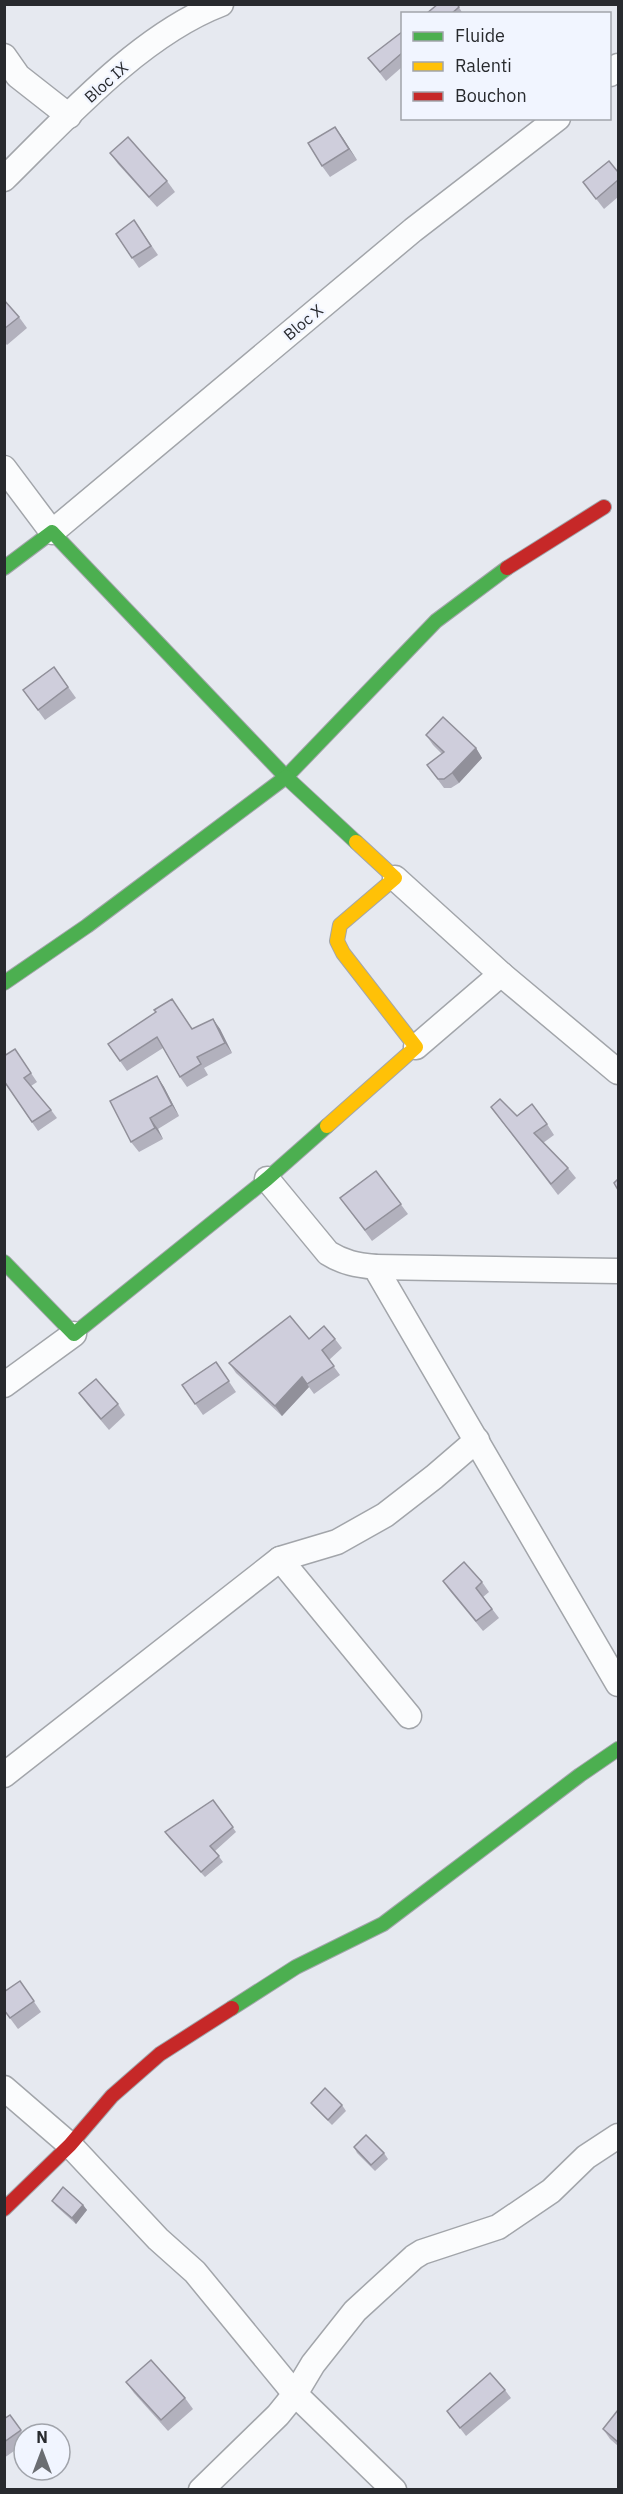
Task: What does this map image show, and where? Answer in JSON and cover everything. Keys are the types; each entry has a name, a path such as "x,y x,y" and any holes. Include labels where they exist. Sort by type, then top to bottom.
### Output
{"street":[{"name":"Bloc IX","path":"4,179 149,43 221,4"},
{"path":"4,56 18,76 69,116"},
{"name":"Bloc X","path":"52,532 413,230 555,120"},
{"path":"4,468 52,532 286,777 501,974 618,1072"},
{"path":"4,983 87,926 286,777 436,621 519,559 604,507"},
{"path":"4,568 52,532"},
{"path":"395,878 340,925 337,941 343,954 416,1047"},
{"path":"4,1385 74,1334 267,1179 501,974"},
{"path":"267,1179 328,1253 353,1265 618,1271"},
{"path":"4,1262 74,1334"},
{"path":"375,1267 618,1684"},
{"path":"4,1775 280,1559 337,1542 385,1515 477,1440"},
{"path":"280,1559 409,1716"},
{"path":"4,2209 70,2145 112,2096 160,2054 296,1967 383,1924 580,1774 618,1749"},
{"path":"4,2088 70,2145 158,2239 195,2272 295,2394 394,2490"},
{"path":"201,2490 278,2415 295,2394 313,2364 355,2311 414,2257 422,2252 498,2227 551,2191 586,2157 618,2136"}],"building":[{"path":"438,4 457,4 459,7 453,12 428,12"},
{"path":"401,33 401,54 380,72 368,58"},
{"path":"335,127 349,149 322,166 308,143"},
{"path":"128,137 167,181 149,197 110,153"},
{"path":"609,161 618,172 618,180 596,199 583,182"},
{"path":"134,220 151,246 132,258 116,234"},
{"path":"4,300 19,317 4,329"},
{"path":"54,667 68,687 38,710 23,690"},
{"path":"443,717 476,748 452,773 444,779 438,779 427,765 444,752 426,735"},
{"path":"172,999 192,1029 213,1019 225,1043 197,1057 201,1064 180,1077 157,1037 120,1061 108,1044"},
{"path":"15,1049 31,1073 24,1078 51,1110 32,1122 4,1081 4,1056"},
{"path":"157,1076 172,1105 150,1118 155,1128 131,1142 110,1101"},
{"path":"500,1099 517,1116 532,1104 547,1124 534,1133 568,1168 551,1184 491,1107"},
{"path":"376,1171 401,1204 365,1230 340,1198"},
{"path":"290,1316 309,1339 324,1326 335,1339 322,1350 334,1366 307,1384 302,1377 275,1406 229,1363"},
{"path":"216,1362 229,1381 195,1404 182,1385"},
{"path":"96,1379 118,1404 101,1419 79,1393"},
{"path":"464,1562 482,1582 476,1588 492,1609 476,1621 443,1581"},
{"path":"213,1800 233,1827 210,1846 219,1856 201,1872 165,1832"},
{"path":"20,1981 34,2001 10,2018 4,2010 4,1992"},
{"path":"325,2088 342,2105 328,2120 311,2103"},
{"path":"366,2135 384,2153 371,2165 354,2147"},
{"path":"63,2187 83,2205 72,2218 52,2201"},
{"path":"151,2360 185,2398 161,2420 126,2382"},
{"path":"490,2373 505,2390 460,2428 447,2411"},
{"path":"618,2410 618,2442 603,2429"},
{"path":"10,2415 15,2422 12,2422 12,2436 4,2442 4,2419"}],"traffic: fast":[{"path":"4,568 52,532 286,777 436,621 507,568"},
{"path":"4,983 87,926 286,777 356,842"},
{"path":"4,1262 74,1334 267,1179 327,1126"},
{"path":"232,2008 296,1967 383,1924 580,1775 618,1749"}],"traffic: slow":[{"path":"327,1126 416,1047 343,953 337,941 340,925 395,878 356,842"}],"traffic: jam":[{"path":"507,568 604,507"},
{"path":"4,2209 70,2145 112,2096 160,2054 232,2008"}]}
